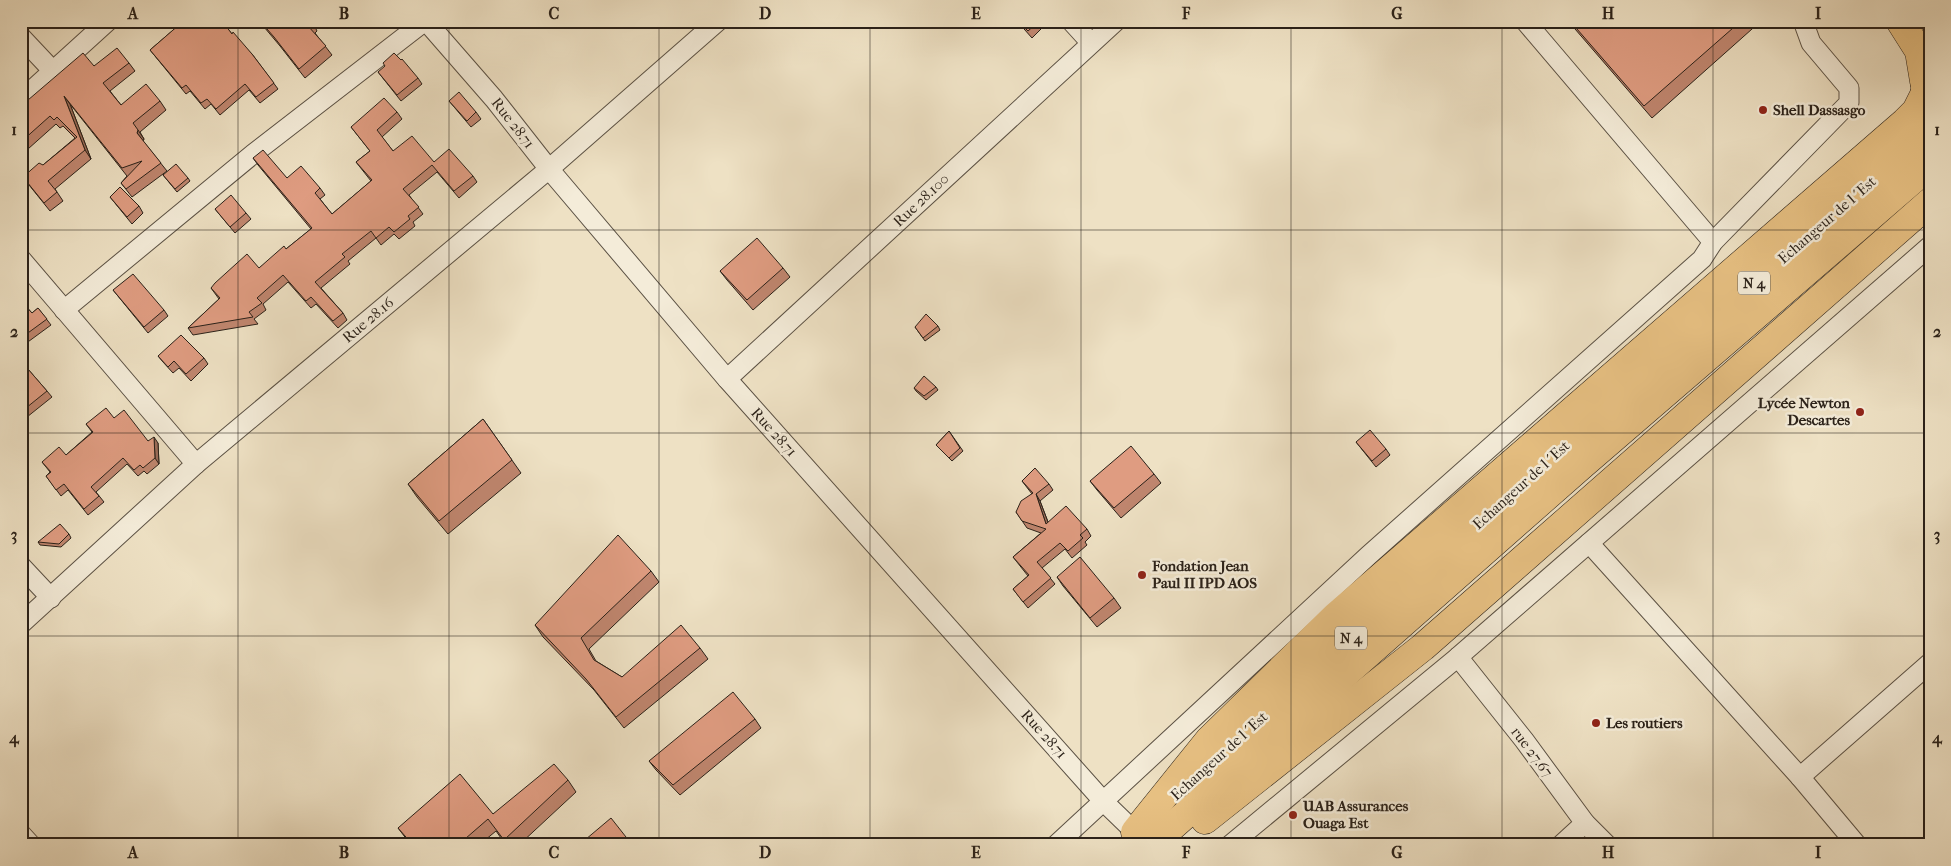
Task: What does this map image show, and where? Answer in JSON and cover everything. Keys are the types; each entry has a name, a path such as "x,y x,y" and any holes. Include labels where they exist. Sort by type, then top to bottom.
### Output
{"main road":[{"path":"1135,840 1209,740 1336,616 1916,111 1927,86 1919,51 1900,21"},
{"name":"Echangeur de l´Est","path":"1135,840 1587,444 1930,132"},
{"name":"Echangeur de l´Est","path":"1587,444 1930,165"},
{"path":"1172,845 1324,727 1423,646 1930,202"}],"street":[{"path":"21,100 108,21"},
{"path":"64,310 253,154 426,21"},
{"name":"Rue 28.71","path":"426,21 494,99 549,169 727,379 1104,802 1135,840"},
{"name":"Rue 28.16","path":"21,624 196,464 549,169 718,21"},
{"path":"1071,21 1091,43"},
{"name":"Rue 28.100","path":"727,379 1116,21"},
{"path":"1525,21 1713,242"},
{"path":"1056,845 1369,555 1702,259 1713,242 1849,103 1849,88 1811,43 1802,21"},
{"path":"21,37 53,71"},
{"path":"1230,845 1458,657 1930,246"},
{"path":"21,259 196,464"},
{"path":"1589,543 1800,778 1857,845"},
{"path":"21,566 51,598"},
{"name":"rue 27.67","path":"1458,657 1524,740 1585,823 1607,845"},
{"path":"1800,778 1930,663"},
{"path":"1560,845 1585,823"},
{"path":"21,834 31,845"}],"building":[{"path":"177,21 222,21 252,54 274,83 256,97 245,84 216,109 207,99 201,103 186,85 182,88 150,50 180,24"},
{"path":"260,21 310,21 311,23 308,26 326,46 299,69"},
{"path":"1018,21 1038,21 1038,22 1028,31"},
{"path":"1570,21 1741,21 1644,106"},
{"path":"117,48 129,63 103,83 121,105 146,84 160,101 133,123 138,130 137,133 161,163 126,189 121,183 142,161 122,168 64,96 85,150 48,181 57,192 44,203 23,177 39,163 43,165 77,137 57,117 54,120 50,116 22,141 21,106 83,53 94,66"},
{"path":"394,53 402,59 418,78 397,95 378,72 385,66 383,63"},
{"path":"459,92 476,112 467,121 449,101"},
{"path":"384,98 397,112 377,130 393,151 412,136 434,162 449,149 473,176 454,191 432,165 403,189 419,207 408,216 410,219 394,232 389,227 376,238 371,231 342,254 345,257 315,282 343,313 333,321 311,297 306,301 283,275 257,298 262,303 249,312 253,317 188,328 220,298 211,288 247,254 259,268 284,246 286,249 312,228 253,158 263,150 287,178 301,166 320,188 315,193 332,214 372,180 356,162 370,151 351,127"},
{"path":"176,164 188,178 175,189 163,175"},
{"path":"120,187 139,206 127,217 110,197"},
{"path":"231,195 246,213 230,227 215,209"},
{"path":"757,238 783,268 747,300 720,271"},
{"path":"133,274 164,310 144,327 113,290"},
{"path":"21,301 32,313 38,308 47,319 21,338"},
{"path":"926,314 938,326 923,338 915,327"},
{"path":"181,335 204,358 186,374 174,361 168,367 158,356"},
{"path":"21,361 47,391 21,412"},
{"path":"924,376 936,387 924,396 914,388"},
{"path":"106,408 114,418 124,410 148,441 154,437 155,458 143,468 140,465 134,470 123,458 91,487 99,496 84,509 64,484 56,490 46,476 51,472 42,462 59,447 66,455 93,432 86,424"},
{"path":"483,419 512,460 439,521 408,484"},
{"path":"1370,430 1386,449 1372,461 1356,442"},
{"path":"949,431 960,448 949,458 936,445"},
{"path":"1131,446 1154,474 1114,508 1090,481"},
{"path":"1035,468 1049,484 1036,494 1046,524 1066,506 1087,529 1080,535 1083,538 1068,551 1060,543 1037,562 1051,578 1023,602 1013,589 1029,575 1013,557 1046,529 1022,521 1016,512 1021,501 1033,493 1022,481"},
{"path":"60,524 69,534 59,544 38,542"},
{"path":"618,535 651,571 581,638 594,660 622,677 681,625 700,648 616,717 586,679 535,625"},
{"path":"1080,557 1114,598 1090,618 1057,577"},
{"path":"733,692 755,719 673,785 649,761"},
{"path":"554,764 568,780 504,840 488,819 458,845 413,845 398,828 460,774 493,814"},
{"path":"611,818 626,837 617,845 579,845"},
{"path":"515,839 520,845 508,845"}],"place":[{"name":"Shell Dassasgo","path":"1763,110"},
{"name":"Lycée Newton Descartes","path":"1860,412"},
{"name":"Fondation Jean Paul II IPD AOS","path":"1142,575"},
{"name":"Les routiers","path":"1596,723"},
{"name":"UAB Assurances Ouaga Est","path":"1293,815"}]}
